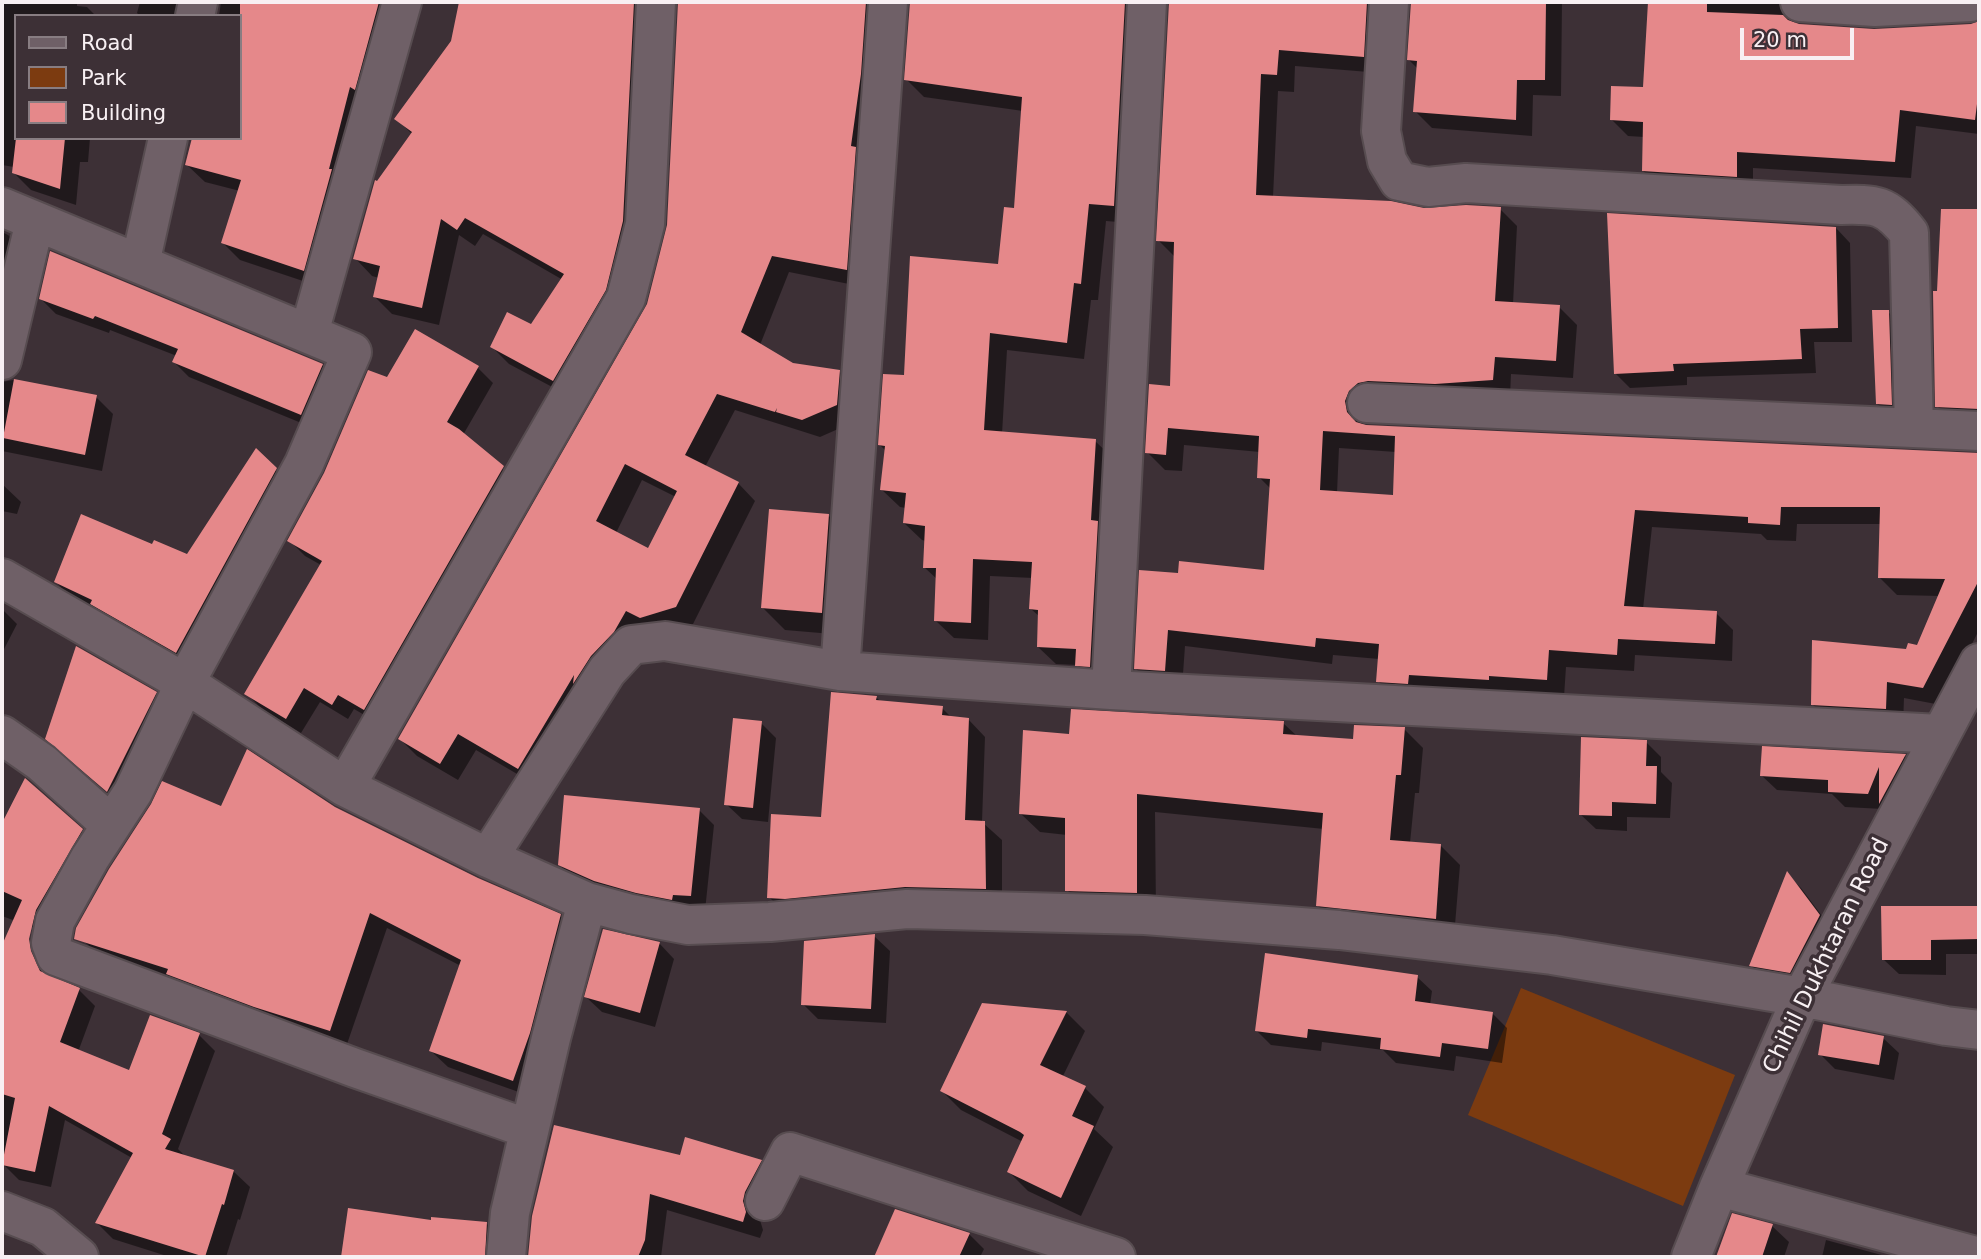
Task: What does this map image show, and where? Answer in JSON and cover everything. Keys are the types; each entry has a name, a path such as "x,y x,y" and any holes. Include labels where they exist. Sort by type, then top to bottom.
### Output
{"street":[{"path":"309,333 402,2"},
{"path":"345,787 626,298 645,224 656,2"},
{"path":"840,671 888,2"},
{"path":"1111,690 1147,2"},
{"path":"1389,2 1381,131 1387,161 1399,181 1428,187 1466,183 1841,205 1868,204 1894,214 1909,233 1914,428"},
{"path":"1800,2 1970,2"},
{"path":"140,264 168,140"},
{"path":"2,360 18,214 352,352 304,464 185,683 133,792 55,921 51,943 57,956 355,1068 529,1129"},
{"path":"1367,403 1979,431"},
{"path":"2,578 185,683 345,787 488,858 587,902 631,914 688,925 770,922 907,909 1173,917 1339,930 1552,955 1979,1030"},
{"path":"488,858 607,671 631,645 665,641 840,671 1111,690 1940,734"},
{"name":"Chihil Dukhtaran Road","path":"1691,1257 1802,997 1979,663"},
{"path":"2,735 42,763 111,825"},
{"path":"506,1257 510,1213 529,1129 587,902"},
{"path":"765,1201 790,1152 1047,1246 1116,1257"},
{"path":"1719,1187 1979,1257"},
{"path":"2,1211 43,1227 79,1257"}],"green space":[{"path":"1521,988 1735,1075 1683,1206 1468,1115"}],"building":[{"path":"240,2 379,2 355,90 350,87 329,169 332,169 304,271 221,243 241,180 185,165 191,140 242,140"},
{"path":"459,2 634,2 623,221 606,290 553,381 490,347 507,312 531,324 564,274 465,218 457,230 441,219 422,308 373,297 380,266 353,259 375,180 377,181 412,132 394,119 451,41"},
{"path":"678,2 866,2 861,74 851,146 856,147 847,270 772,256 741,332 793,363 840,370 837,405 802,420 776,412 777,408 775,412 717,394 685,455 739,482 676,607 640,618 626,611 614,632 591,656 573,684 574,675 518,769 458,734 440,764 398,739 647,304 667,225","holes":["625,464 677,491 648,548 596,521"]},
{"path":"910,2 1125,2 1114,206 1089,204 1081,284 1074,283 1067,343 990,333 984,430 1096,439 1091,520 1098,521 1090,667 1075,666 1076,649 1037,647 1038,610 1029,609 1032,562 973,559 971,623 934,621 936,568 923,568 925,526 903,523 906,493 880,490 885,446 878,445 883,374 904,375 910,256 998,264 1004,207 1014,208 1022,97 904,80"},
{"path":"1169,2 1367,2 1364,57 1279,50 1277,75 1261,74 1256,195 1391,201 1424,208 1466,205 1501,207 1495,301 1560,305 1556,361 1495,357 1493,380 1435,384 1368,381 1358,383 1349,391 1345,401 1347,412 1356,422 1366,425 1979,453 1979,580 1923,688 1887,682 1886,709 1811,705 1812,640 1906,649 1908,643 1917,645 1945,579 1878,578 1880,507 1781,507 1780,525 1748,523 1748,517 1635,510 1624,606 1717,611 1715,644 1618,639 1617,655 1549,650 1547,680 1489,676 1489,680 1409,675 1408,684 1376,682 1379,644 1316,638 1315,647 1168,630 1165,671 1134,669 1139,570 1178,573 1179,561 1264,570 1270,479 1257,478 1259,436 1168,428 1166,455 1145,453 1149,384 1170,386 1174,242 1156,241","holes":["1323,431 1395,436 1393,495 1320,490"]},
{"path":"1411,2 1546,2 1545,80 1517,80 1516,120 1413,112 1417,61 1407,60"},
{"path":"1648,2 1707,3 1707,12 1783,15 1799,24 1874,29 1971,24 1979,21 1979,88 1975,120 1900,110 1895,162 1737,152 1737,177 1642,171 1643,122 1610,120 1611,86 1643,87"},
{"path":"16,140 65,140 60,189 12,173"},
{"path":"1941,209 1979,209 1979,409 1935,407 1933,291 1937,291"},
{"path":"1607,213 1836,227 1838,328 1800,329 1802,359 1673,364 1674,371 1614,374"},
{"path":"50,251 323,364 301,415 172,362 178,349 95,316 93,319 39,299"},
{"path":"1872,310 1889,310 1892,405 1876,404"},
{"path":"415,329 479,366 447,422 504,466 364,710 338,695 332,705 304,688 286,719 244,694 322,561 287,541 324,473 368,370 387,377"},
{"path":"14,379 97,395 85,455 3,438"},
{"path":"256,448 277,468 176,653 90,604 92,600 54,582 81,514 152,544 154,540 187,554"},
{"path":"769,509 829,514 822,613 761,608"},
{"path":"76,646 157,692 107,792 45,739"},
{"path":"831,692 877,696 876,700 943,706 942,715 969,718 965,820 985,821 986,889 905,887 785,899 767,898 771,814 821,817"},
{"path":"1071,709 1284,721 1283,734 1353,739 1354,725 1405,727 1401,775 1396,775 1390,840 1441,844 1436,919 1316,906 1323,813 1137,794 1137,893 1065,891 1065,818 1019,814 1023,730 1069,734"},
{"path":"733,718 762,721 753,808 724,805"},
{"path":"1581,737 1647,740 1646,766 1657,766 1656,804 1612,802 1612,816 1579,815"},
{"path":"1762,746 1906,754 1879,804 1879,767 1868,794 1828,792 1828,780 1760,776"},
{"path":"247,749 335,807 478,878 561,914 530,1033 513,1081 429,1051 461,960 370,913 330,1031 254,1007 166,974 168,969 74,939 76,928 109,869 151,804 162,781 221,806"},
{"path":"25,778 83,829 36,910 29,939 40,971 80,988 60,1042 129,1070 150,1015 200,1033 162,1134 171,1139 165,1149 234,1170 205,1257 95,1223 133,1153 49,1106 35,1172 2,1165 15,1098 2,1094 2,945 22,900 2,891 2,823"},
{"path":"564,795 700,808 691,896 673,895 672,900 636,893 594,881 558,865"},
{"path":"1787,871 1820,915 1790,973 1749,966"},
{"path":"1881,906 1979,906 1979,939 1931,940 1931,960 1882,960"},
{"path":"603,929 660,942 640,1013 584,997"},
{"path":"875,934 871,1009 801,1005 804,941"},
{"path":"1265,953 1418,975 1415,1001 1493,1012 1488,1049 1442,1043 1440,1057 1380,1049 1381,1038 1308,1029 1307,1038 1255,1031"},
{"path":"982,1003 1067,1011 1040,1065 1086,1086 1072,1116 1094,1126 1061,1198 1007,1172 1024,1135 940,1091"},
{"path":"1823,1024 1884,1036 1879,1065 1818,1055"},
{"path":"554,1125 680,1155 685,1137 762,1160 745,1192 743,1201 746,1212 743,1222 650,1194 645,1240 638,1257 528,1257 532,1216"},
{"path":"348,1208 431,1220 431,1217 487,1222 485,1257 341,1257"},
{"path":"895,1209 970,1233 959,1257 874,1257"},
{"path":"1732,1213 1773,1224 1762,1257 1716,1257"}]}
